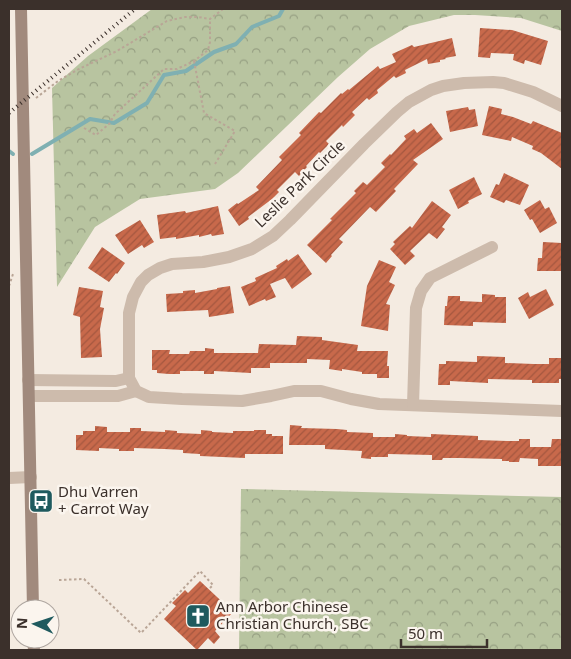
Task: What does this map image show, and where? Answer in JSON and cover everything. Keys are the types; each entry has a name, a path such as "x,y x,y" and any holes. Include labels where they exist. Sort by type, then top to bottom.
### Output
{"main road":[{"path":"21,9 33,599"}],"street":[{"name":"Leslie Park Circle","path":"136,391 129,378 129,313 133,296 142,282 154,271 167,266 229,257 252,248 273,236 397,112 431,90 453,84 472,82 504,83 533,92 562,106"},
{"path":"413,405 416,308 421,291 430,278 492,247"},
{"path":"28,380 116,381 129,378"},
{"path":"91,381 91,396"},
{"path":"28,396 118,396 136,391 149,397 242,400 294,391 320,391 379,404 562,411"},
{"path":"9,478 30,478"}],"path":[{"path":"210,19 223,9"},
{"path":"23,105 58,81 117,51 167,21 198,16 210,19"},
{"path":"84,128 96,135 109,124 115,114 164,69 177,69 194,62 208,50 210,19"},
{"path":"194,62 204,113 235,131 215,164"},
{"path":"59,580 84,579 141,633 200,571 213,585 209,589"}],"green space":[{"path":"152,9 562,9 562,31 521,18 475,15 454,15 409,26 370,49 338,77 238,173 215,189 140,199 95,227 57,287 52,88 88,56"},
{"path":"241,489 562,497 562,650 239,650"}],"building":[{"path":"480,28 512,30 548,41 541,65 525,60 524,64 513,60 514,54 491,53 490,58 478,57"},
{"path":"452,38 456,56 428,64 427,59 405,70 406,73 396,78 394,76 377,90 378,93 369,100 367,98 352,112 355,115 326,141 329,144 319,152 299,176 295,172 277,190 279,192 272,199 239,226 228,210 259,190 256,187 282,160 279,157 301,135 299,133 319,112 321,113 341,93 349,90 378,66 380,69 396,62 392,54 412,45 414,47"},
{"path":"489,106 502,109 501,114 531,124 533,121 562,133 562,169 541,153 532,149 533,146 512,137 511,141 482,135"},
{"path":"468,107 469,110 475,109 478,126 450,132 446,111"},
{"path":"431,123 443,139 413,160 418,164 394,189 396,191 376,212 370,207 339,239 343,242 326,263 307,245 356,193 354,191 363,182 367,185 385,167 381,163 406,139 404,136 414,129 417,133"},
{"path":"504,173 529,185 520,205 506,200 504,203 490,197 496,184 499,185"},
{"path":"474,177 482,194 458,209 449,190"},
{"path":"540,200 545,209 549,207 557,223 540,233 524,210"},
{"path":"432,201 451,215 442,227 445,229 437,239 429,233 410,251 415,256 405,265 390,249 395,244 393,242 410,226 412,228"},
{"path":"218,206 224,234 160,239 157,215 185,211 186,213"},
{"path":"140,220 154,242 144,248 142,245 128,254 115,235"},
{"path":"543,242 562,243 562,271 537,271 538,258 542,258"},
{"path":"102,247 125,263 109,282 88,268"},
{"path":"298,254 312,274 292,289 285,278 270,284 276,297 266,301 265,299 249,306 241,287 256,281 255,278 277,268 276,266"},
{"path":"379,260 396,267 389,282 395,285 386,304 390,305 388,331 361,326 367,286"},
{"path":"230,286 234,313 209,317 208,310 167,312 166,294 195,290 195,293"},
{"path":"79,287 103,291 100,307 104,308 100,329 102,357 81,358 80,317 73,315"},
{"path":"546,289 554,305 529,319 518,298 528,292 530,297"},
{"path":"482,294 506,297 506,323 473,322 473,326 444,325 445,306 447,306 448,296 460,296 460,301 482,302"},
{"path":"297,336 322,337 322,340 358,345 357,351 388,351 387,366 389,366 389,378 377,378 377,374 362,374 362,372 329,369 330,360 307,359 307,363 270,363 270,368 251,368 251,373 214,371 214,374 204,374 204,371 180,371 180,374 169,374 157,373 157,370 152,370 152,350 170,350 169,354 189,354 190,351 205,351 205,348 214,349 214,353 258,353 259,344 296,345"},
{"path":"477,356 505,357 505,363 534,364 549,364 549,358 562,358 562,379 559,379 559,383 532,383 532,380 488,379 488,383 450,381 450,385 438,385 439,364 446,364 446,361 477,362"},
{"path":"290,425 302,426 301,428 373,433 373,437 395,437 395,434 431,437 431,434 478,436 478,440 519,441 519,439 530,439 530,447 551,447 552,439 562,439 562,466 538,466 538,459 520,458 519,462 502,461 502,459 443,458 442,460 432,460 432,455 388,454 388,457 361,458 362,451 325,449 325,445 289,445"},
{"path":"95,426 107,427 107,432 130,432 130,428 141,428 141,431 165,432 165,430 177,431 177,433 201,434 201,430 233,433 233,431 266,430 266,434 283,436 283,454 245,454 245,458 200,456 200,454 183,453 183,450 164,449 134,448 134,451 119,451 119,449 99,448 99,451 76,450 76,435 83,435 83,431 95,431"},
{"name":"Ann Arbor Chinese Christian Church, SBC","path":"200,581 233,612 215,631 220,637 214,644 208,638 197,650 164,619 176,606 172,603 185,590 188,593"}],"waterway":[{"path":"32,154 90,119 114,123 147,103 164,75 186,71 214,52 236,44 252,27 279,16 283,9"},
{"path":"9,151 13,154"}],"railway":[{"path":"9,113 135,9"}],"place":[{"name":"Dhu Varren + Carrot Way","path":"41,501"},
{"name":"Ann Arbor Chinese Christian Church, SBC","path":"198,616"}]}
